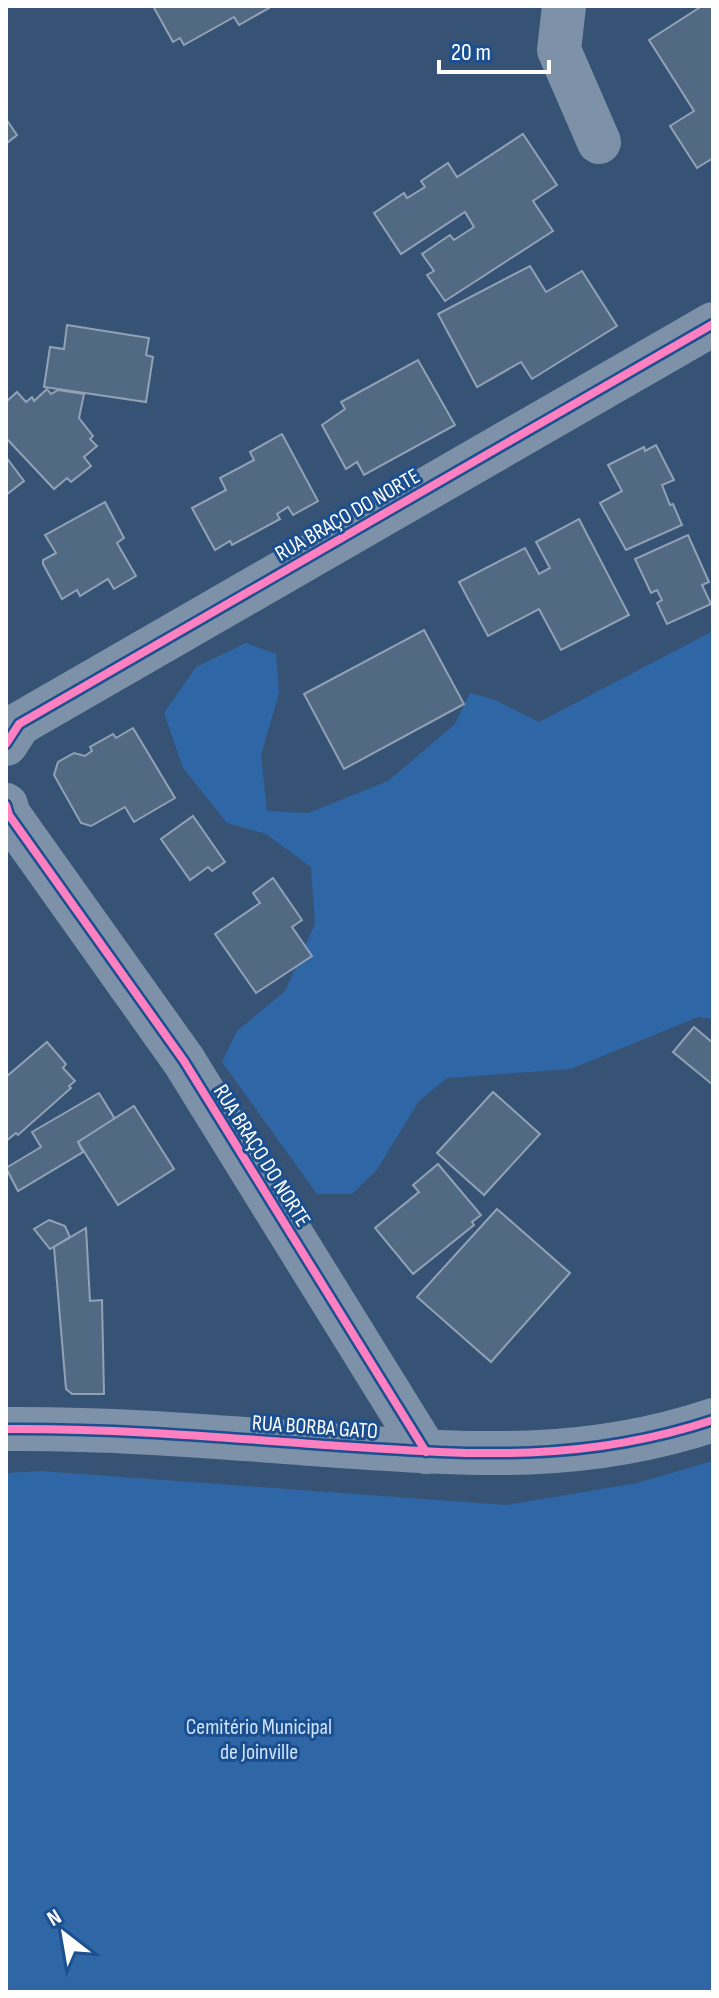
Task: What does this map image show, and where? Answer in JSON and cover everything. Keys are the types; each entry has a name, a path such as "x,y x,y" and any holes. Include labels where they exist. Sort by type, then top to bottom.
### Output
{"street":[{"path":"564,6 559,50 599,142"},
{"name":"RUA BRAÇO DO NORTE","path":"6,744 19,724 713,324"},
{"name":"RUA BRAÇO DO NORTE","path":"6,805 18,828 184,1061 426,1452"},
{"name":"RUA BORBA GATO","path":"6,1429 131,1431 426,1452 518,1455 577,1451 631,1442 713,1420"}],"green space":[{"path":"713,631 713,1019 698,1017 571,1069 447,1078 419,1101 376,1171 352,1194 317,1194 222,1062 237,1031 285,991 315,924 311,867 266,834 227,823 183,768 164,713 196,667 246,643 276,654 279,693 261,755 267,811 308,813 388,781 455,724 470,693 495,700 539,722"},
{"name":"Cemitério Municipal de Joinville","path":"713,1461 713,1992 6,1992 6,1473 41,1471 506,1505 637,1483"}],"building":[{"path":"153,6 269,8 239,25 234,17 184,45 180,38 173,42"},
{"path":"702,6 713,7 713,158 697,168 670,126 694,111 649,40"},
{"path":"6,119 17,135 6,144"},
{"path":"523,134 557,185 533,201 553,231 445,301 427,275 434,271 422,254 450,235 454,240 474,227 465,212 401,254 374,213 404,193 407,198 425,187 421,181 448,163 457,177"},
{"path":"530,266 546,292 582,271 617,326 532,379 521,362 477,387 438,314"},
{"path":"67,325 149,338 146,355 153,357 146,402 44,387 50,347 64,349"},
{"path":"418,360 455,425 364,475 357,462 346,469 322,425 345,409 341,402"},
{"path":"47,389 51,394 58,390 84,394 79,418 97,446 84,457 91,466 71,482 67,478 54,489 6,438 6,402 17,392 26,402 32,397 34,401"},
{"path":"282,434 318,501 293,515 288,507 277,514 280,519 232,545 230,541 215,550 192,508 226,490 220,478 254,460 250,452"},
{"path":"656,445 674,480 662,485 682,525 626,550 600,503 622,491 608,465 644,447 645,451"},
{"path":"6,457 24,481 6,495"},
{"path":"105,502 124,538 117,543 136,576 114,589 108,579 80,596 77,590 62,599 43,564 43,560 56,553 45,535"},
{"path":"579,519 629,615 561,650 539,609 488,636 459,582 525,548 539,574 550,568 536,542"},
{"path":"688,535 709,582 702,585 711,604 667,624 657,603 662,600 657,590 651,593 635,559"},
{"path":"424,630 464,704 344,769 304,694"},
{"path":"133,728 175,798 134,822 125,807 91,826 81,823 54,775 58,762 74,753 85,756 92,751 90,747 113,734 116,738"},
{"path":"193,816 225,862 212,871 208,867 190,880 161,839"},
{"path":"273,878 302,920 292,927 312,956 256,993 215,934 260,903 253,893"},
{"path":"694,1027 713,1043 713,1085 673,1052"},
{"path":"47,1042 66,1064 63,1068 75,1081 18,1135 16,1133 6,1141 6,1077"},
{"path":"493,1092 540,1134 484,1195 437,1153"},
{"path":"99,1093 115,1119 78,1142 83,1152 18,1191 6,1168 41,1147 32,1132"},
{"path":"134,1106 174,1169 118,1205 78,1142"},
{"path":"438,1164 481,1215 472,1222 474,1225 413,1274 375,1228 419,1192 413,1185"},
{"path":"497,1209 570,1273 491,1362 417,1297"},
{"path":"49,1220 65,1226 70,1237 50,1249 34,1229"},
{"path":"86,1228 90,1301 102,1300 104,1394 72,1394 66,1389 54,1247"}],"cycle path":[{"path":"6,744 19,724 713,324"},
{"path":"6,805 9,815 184,1061 426,1452"},
{"path":"6,1429 132,1432 482,1453 573,1449 619,1443 713,1420"}]}
